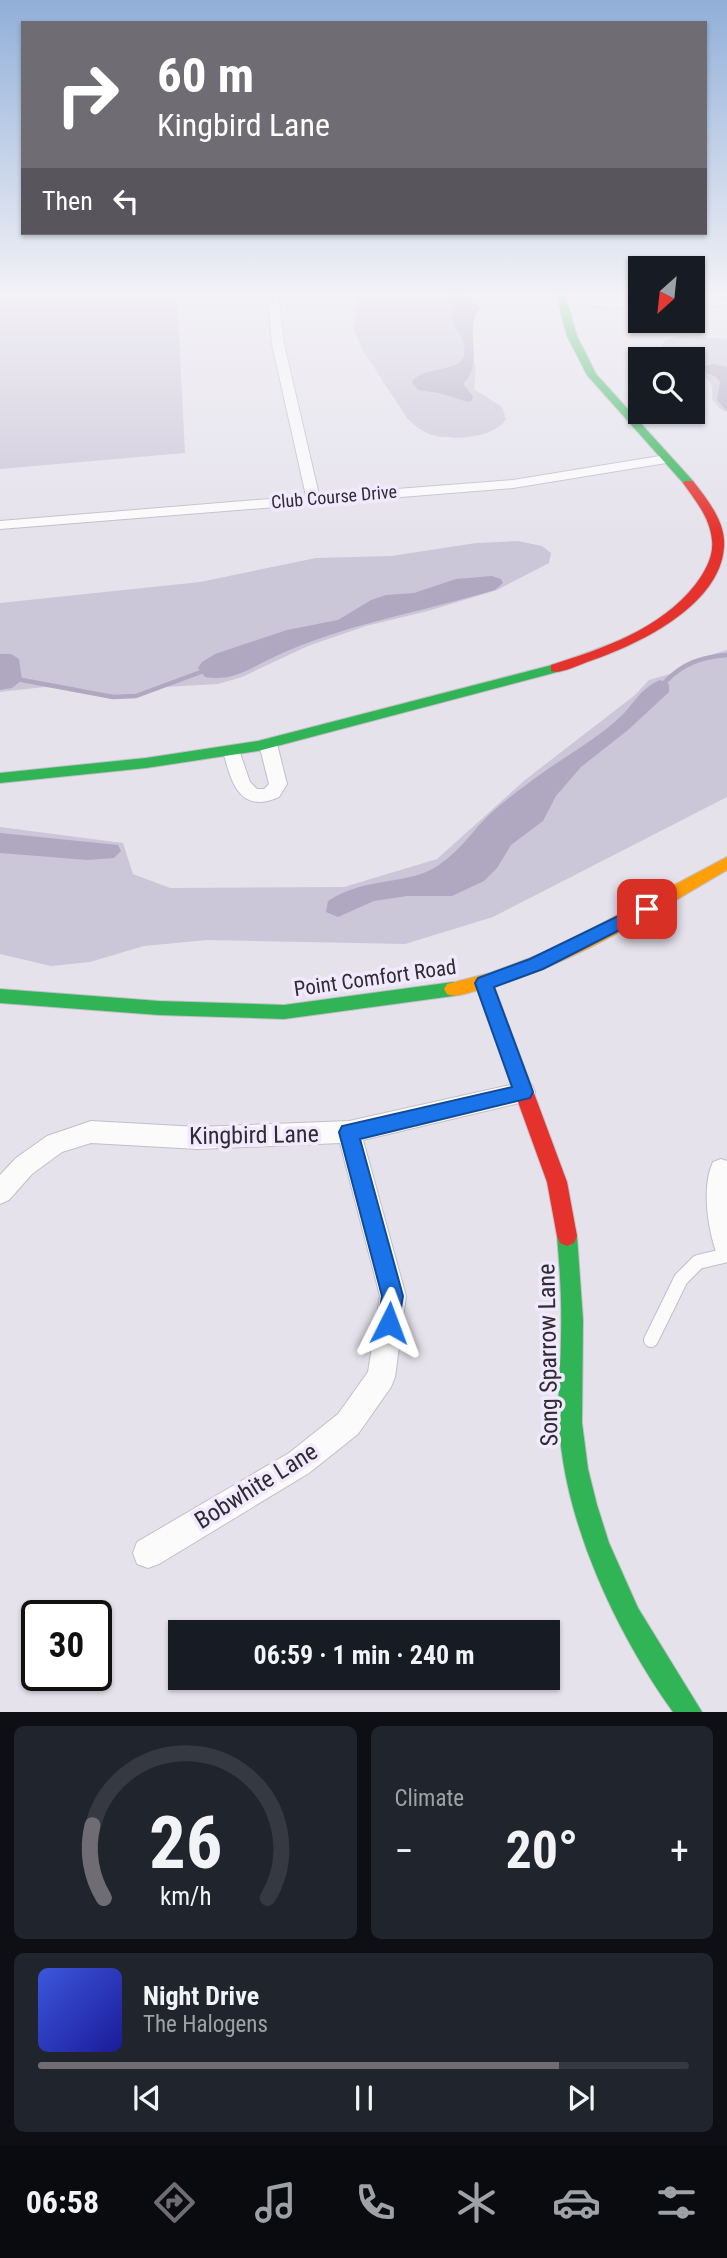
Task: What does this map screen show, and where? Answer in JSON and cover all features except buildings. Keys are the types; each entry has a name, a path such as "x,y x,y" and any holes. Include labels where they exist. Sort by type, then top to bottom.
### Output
{"street":[{"path":"285,374 313,499"},
{"path":"0,778 232,751 268,744 565,664 621,643 663,623 682,610 696,594 714,563 719,543 715,522 697,494 591,374"},
{"name":"Club Course Drive","path":"0,525 513,484 666,460"},
{"path":"232,751 243,788 247,792 265,796 273,793 278,784 268,744"},
{"name":"Point Comfort Road","path":"0,996 159,1008 284,1012 353,1006 484,983 537,964 627,920 727,863"},
{"name":"Song Sparrow Lane","path":"484,983 556,1182 566,1233 572,1318 571,1434 575,1472 584,1502 624,1602 676,1706"},
{"name":"Kingbird Lane","path":"0,1192 23,1166 55,1144 91,1132 198,1138 349,1132 524,1092"},
{"name":"Bobwhite Lane","path":"148,1553 299,1463 348,1424 381,1377 393,1296 349,1132"},
{"path":"721,1170 720,1206 727,1248"}],"lane":[{"path":"651,1340 681,1279 698,1262 727,1255"}],"shaded area":[{"path":"0,374 181,374 185,453 0,469"},
{"path":"378,374 475,374 474,389 502,407 506,419 492,431 459,438 429,434 407,418"},
{"path":"471,374 463,384 473,396 472,401 418,390 412,382 418,376"},
{"path":"705,374 727,374 727,412 720,409 712,399"},
{"path":"709,374 727,374 727,411 717,400 720,382"},
{"path":"518,541 542,546 551,553 549,563 497,590 366,626 308,646 242,677 218,684 165,687 136,696 113,697 89,690 44,687 0,692 0,603 200,582 316,558 391,556 476,543"},
{"path":"492,576 501,579 503,583 495,590 328,636 232,676 205,677 198,668 215,654 287,630 338,620 371,600 386,595 414,593 456,579"},
{"path":"727,650 727,797 493,917 405,944 207,940 144,946 90,962 51,966 0,954 0,827 123,843 133,874 170,888 344,887 437,859 525,780 635,695 649,680 673,673 690,661"},
{"path":"0,654 11,654 19,659 22,680 12,688 0,690"},
{"path":"660,680 669,684 669,692 628,730 581,767 556,796 543,821 511,845 497,868 484,881 452,896 407,896 374,901 338,917 326,912 328,901 342,893 414,876 439,865 503,803 607,728 624,714 647,688"},
{"path":"0,833 118,845 121,851 114,858 87,860 0,853"}],"waterway":[{"path":"665,682 693,662 727,655"},
{"path":"22,680 113,697 136,696 201,672"}],"traffic: fast":[{"path":"591,374 689,483"},
{"path":"0,778 146,763 258,746 556,668"},
{"path":"0,996 159,1008 284,1012 453,989"},
{"path":"567,1236 572,1320 570,1423 576,1469 585,1505 597,1543 630,1617 648,1652 689,1712"}],"traffic: slow":[{"path":"453,989 490,980 560,954 727,863"}],"traffic: jam":[{"path":"556,668 619,646 658,626 691,598 705,580 717,555 717,532 708,510 689,483"},
{"path":"484,983 557,1182 567,1236"}],"route":[{"path":"389,1323 393,1296 349,1132 524,1092 484,983 537,964 647,909"}]}
